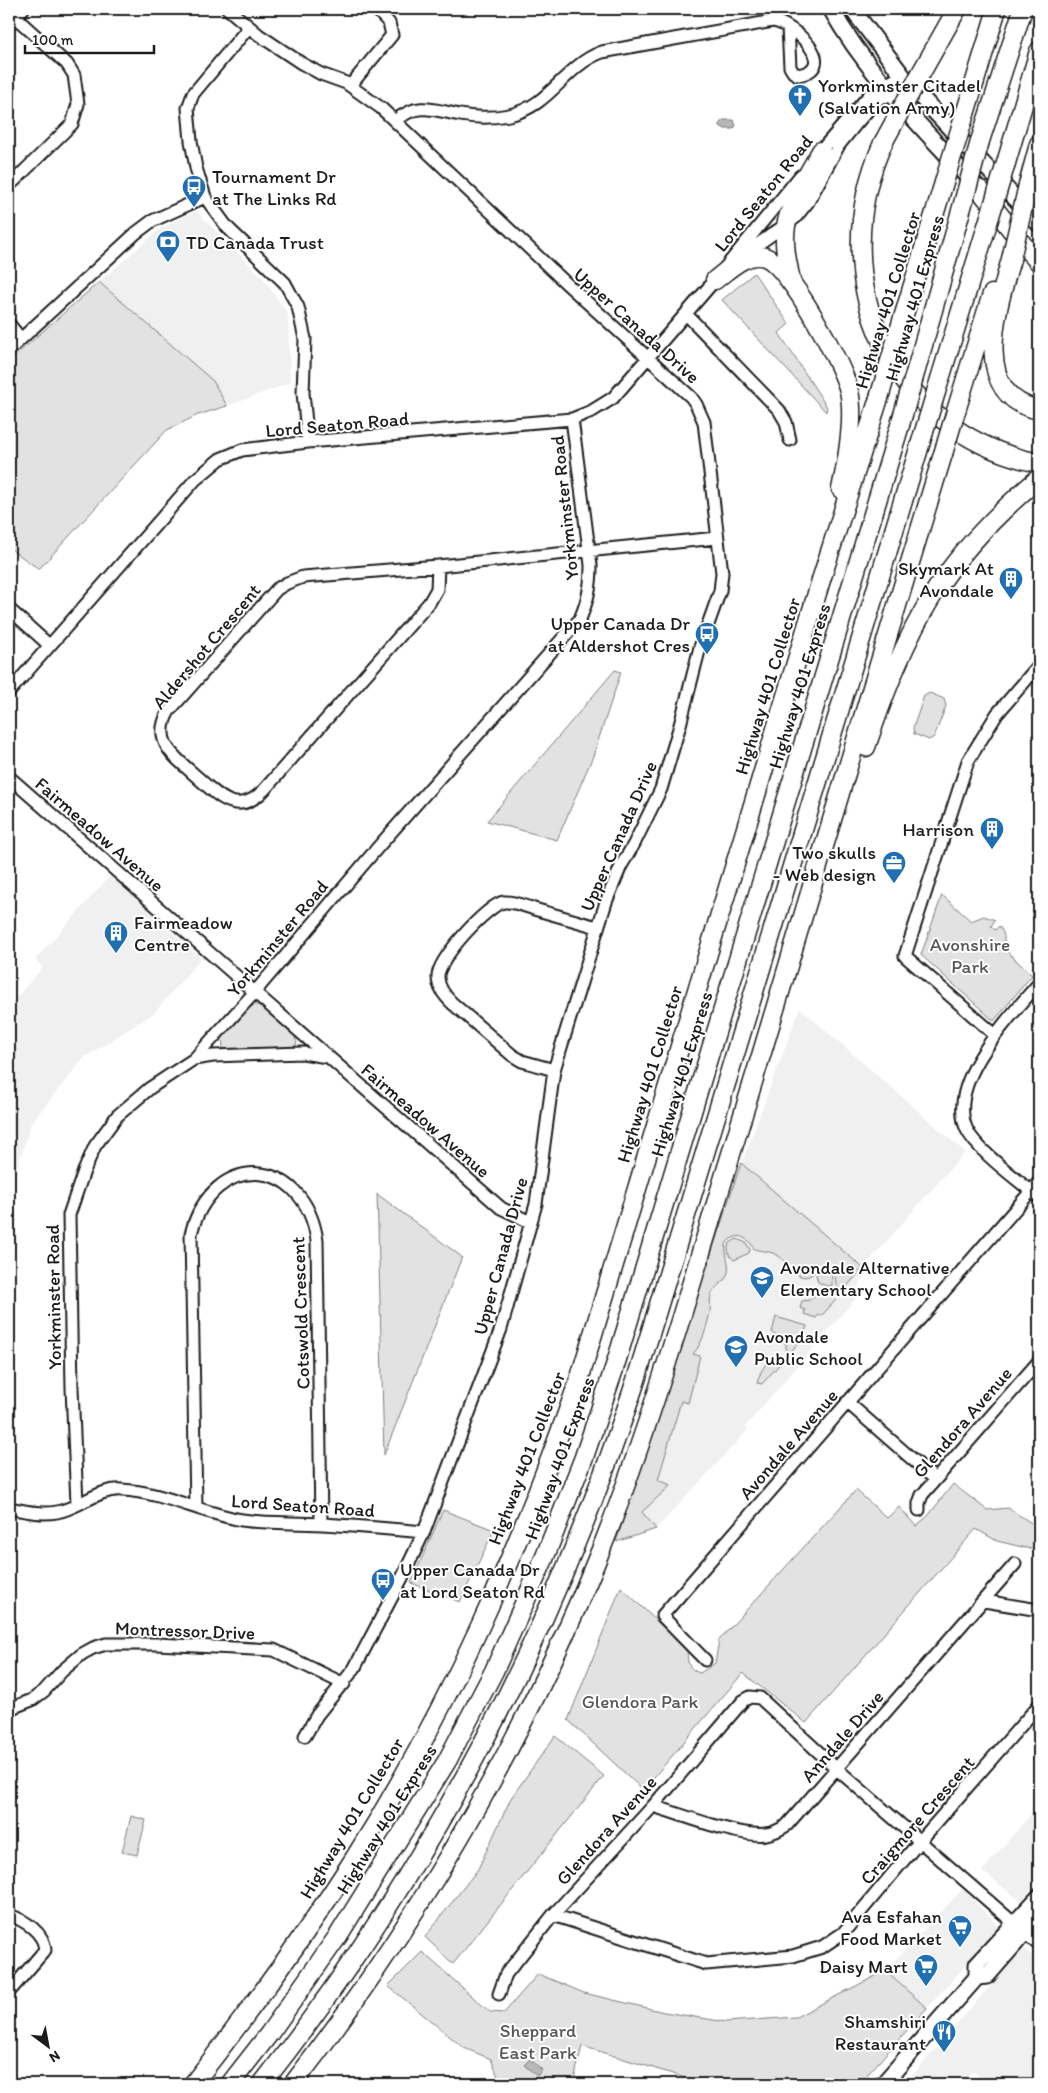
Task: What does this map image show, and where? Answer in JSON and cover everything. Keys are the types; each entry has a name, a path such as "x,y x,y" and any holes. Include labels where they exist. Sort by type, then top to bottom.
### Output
{"highway":[{"path":"957,9 915,79 883,143 871,172 861,217 859,251 863,285 868,307 888,356 918,396 956,428 993,449 1039,463"},
{"name":"Highway 401 Collector","path":"194,2084 308,1929 394,1792 454,1681 490,1606 524,1528 580,1377 821,580 879,398 997,9"},
{"name":"Highway 401 Express","path":"230,2084 269,2034 338,1936 447,1761 494,1671 544,1559 584,1457 614,1369 900,425 980,140 1023,9"},
{"path":"262,2084 357,1955 442,1819 483,1745 524,1663 582,1530 617,1437 641,1365 1039,51"},
{"path":"293,2084 342,2018 403,1928 458,1840 510,1745 558,1650 600,1553 630,1473 664,1372 956,411 1008,255 1039,144"},
{"path":"792,283 785,251 786,225 791,208 820,151"},
{"path":"980,190 1039,262"},
{"path":"1008,255 995,330 994,364 999,379 1008,392 1026,406 1039,410"},
{"path":"715,280 752,256 765,257 773,262 792,283 834,353 849,391 850,427 844,477 821,580"},
{"path":"762,1052 782,1009 847,799 902,653 926,606 947,574 982,533 1033,484 1039,474"},
{"path":"305,2084 350,2023 403,1928"},
{"path":"183,2084 239,2024"}],"main road":[{"path":"831,9 841,28 884,84 980,190 1039,251"},
{"path":"852,9 915,79 1039,224"},
{"path":"883,2084 977,1977 988,1976 1039,1897"},
{"path":"1020,1929 1039,1916"}],"street":[{"name":"Upper Canada Drive","path":"228,9 249,27 301,63 350,86 395,121 553,272 691,397 704,422 722,573 720,591 700,647 668,768 656,801 620,866 597,927 554,1070 536,1204 501,1329 424,1532 365,1651 344,1684 317,1715 305,1736"},
{"path":"350,86 392,35 389,22 376,9"},
{"path":"9,186 72,124 78,104 74,75 67,64 16,17"},
{"path":"395,121 410,111 422,108 489,118 519,112 539,102 556,88 581,62 602,52 773,21 782,22 788,27"},
{"path":"249,27 197,87 188,108 191,141 196,168 205,197 227,227 285,283 298,307 305,339 303,393 308,442"},
{"path":"884,84 894,80 915,79"},
{"name":"Lord Seaton Road","path":"9,692 195,480 220,459 242,450 308,442 572,419 592,411 613,398 715,280 820,151 871,93 884,84"},
{"name":"Lord Seaton Road","path":"715,280 747,252 795,218 808,202 839,145 856,124 877,100 882,97 895,96"},
{"path":"9,350 146,225 174,209 205,197"},
{"path":"686,314 779,410 786,422 790,440"},
{"path":"9,324 21,339"},
{"name":"Yorkminster Road","path":"77,1504 72,1388 69,1215 95,1146 117,1116 150,1088 194,1059 254,993 362,866 580,619 588,600 591,586 589,551 572,419"},
{"name":"Aldershot Crescent","path":"438,566 437,589 429,603 264,790 248,802 236,803 219,797 170,752 162,734 162,722 169,711 277,589 302,577 438,566 717,538"},
{"path":"9,609 49,645"},
{"path":"995,1035 905,956 968,761 997,714 1039,665"},
{"name":"Fairmeadow Avenue","path":"9,777 326,1057 501,1208 530,1222"},
{"path":"554,1070 522,1061 512,1055 452,1003 443,995 438,977 439,969 442,961 469,930 489,909 498,904 514,903 597,927"},
{"path":"1037,1190 983,1149 968,1131 964,1122 964,1098 976,1062 995,1035 1039,983"},
{"path":"194,1059 213,1056 303,1053 326,1057"},
{"name":"Cotswold Crescent","path":"196,1507 191,1234 195,1216 214,1188 246,1174 269,1175 293,1188 310,1212 315,1224 319,1276 321,1524"},
{"name":"Avondale Avenue","path":"705,1660 662,1616 847,1402 1037,1190"},
{"name":"Glendora Avenue","path":"919,1510 921,1497 935,1479 1039,1361"},
{"path":"847,1402 935,1479"},
{"name":"Lord Seaton Road","path":"9,1508 34,1513 59,1512 96,1495 118,1490 153,1494 166,1500 196,1507 216,1515 244,1520 424,1532"},
{"name":"Anndale Drive","path":"653,1806 748,1834 766,1834 777,1831 787,1824 837,1769 1016,1564"},
{"path":"984,1601 1039,1610"},
{"name":"Montressor Drive","path":"9,1709 32,1700 82,1654 106,1644 157,1644 274,1650 344,1684"},
{"name":"Glendora Avenue","path":"499,1994 506,1974 553,1915 653,1806 743,1701 750,1697 760,1698 837,1769"},
{"name":"Craigmore Crescent","path":"553,1915 706,1964 793,1956 822,1946 843,1933 1039,1705"},
{"path":"837,1769 1039,1945"},
{"path":"9,1915 29,1925 44,1939 45,1950 9,1992"}],"shaded area":[{"path":"723,120 734,120 736,126 733,129 725,129 720,126"},
{"path":"196,211 262,277 288,314 290,383 227,406 213,381 99,282 160,229"},
{"path":"111,875 201,958 154,1013 84,1058 31,1123 10,1191 9,1006 43,967 35,960"},
{"path":"800,1008 965,1152 863,1268 856,1298 745,1427 748,1430 656,1529 616,1542 732,1189"},
{"path":"1039,1805 1039,1880 1021,1901 982,1871"},
{"path":"963,1889 1000,1927 927,2008 885,1971"},
{"path":"1023,1948 1039,1962 1039,2074 1030,2084 989,2084 973,2071 961,2084 905,2084"},
{"path":"530,2059 542,2070 537,2076 524,2065"}],"green space":[{"path":"754,273 789,324 779,333 827,407 826,412 722,300"},
{"path":"99,282 213,381 227,406 198,415 167,430 39,569 9,548 9,361"},
{"path":"615,670 621,672 593,756 557,840 487,821"},
{"path":"930,693 944,699 946,706 934,737 929,740 914,734 913,728 924,696"},
{"name":"Avonshire Park","path":"942,895 971,921 984,916 995,920 991,926 995,930 999,926 1002,931 1004,939 1003,948 1032,975 994,1021 921,955"},
{"path":"260,1005 294,1035 297,1042 295,1047 286,1050 227,1050 223,1048 222,1038 248,1008"},
{"path":"741,1163 863,1268 843,1291 836,1286 835,1274 829,1267 822,1267 809,1276 800,1276 777,1255 754,1249 749,1241 743,1237 736,1237 728,1241 726,1245 727,1275 711,1295 706,1329 702,1340 693,1354 700,1356 688,1403 681,1401 658,1480 671,1485 642,1512 656,1529 616,1542"},
{"path":"377,1194 462,1257 384,1455 378,1225"},
{"path":"737,1239 746,1243 750,1249 749,1253 734,1260 729,1254 728,1247 730,1243"},
{"path":"822,1269 827,1269 832,1274 832,1286 826,1286 818,1282 816,1275"},
{"path":"824,1290 830,1292 836,1300 822,1315 816,1318 804,1314 805,1310 800,1308 802,1301 809,1300"},
{"path":"776,1317 807,1326 803,1337 789,1354 786,1352 786,1344 772,1332"},
{"path":"784,1355 786,1357 762,1384 757,1383 766,1364"},
{"name":"Glendora Park","path":"953,1484 987,1510 1008,1508 1039,1528 1039,1551 997,1541 976,1529 806,1723 743,1673 643,1790 568,1720 621,1587 687,1650 690,1667 700,1673 715,1663 719,1640 856,1490 887,1518 899,1507 916,1526 928,1516"},
{"path":"443,1510 494,1530 460,1602 411,1583"},
{"path":"555,1736 604,1776 453,1964 425,1937 478,1869 511,1798"},
{"path":"131,1816 146,1820 137,1855 122,1852"},
{"name":"Sheppard East Park","path":"422,1952 490,2012 504,2013 538,1974 584,1993 664,2012 726,2022 796,2017 885,1971 927,2008 859,2084 705,2084 582,2046 573,2084 501,2084 491,2059 464,2048 388,1986"}],"place":[{"name":"Yorkminster Citadel (Salvation Army)","path":"800,117"},
{"name":"Tournament Dr at The Links Rd","path":"194,208"},
{"name":"TD Canada Trust","path":"168,263"},
{"name":"Skymark At Avondale","path":"1011,600"},
{"name":"Upper Canada Dr at Aldershot Cres","path":"707,655"},
{"name":"Harrison","path":"992,850"},
{"name":"Two skulls - Web design","path":"894,884"},
{"name":"Fairmeadow Centre","path":"116,954"},
{"name":"Avondale Alternative Elementary School","path":"762,1299"},
{"name":"Avondale Public School","path":"736,1368"},
{"name":"Upper Canada Dr at Lord Seaton Rd","path":"383,1601"},
{"name":"Ava Esfahan Food Market","path":"960,1948"},
{"name":"Daisy Mart","path":"926,1987"},
{"name":"Shamshiri Restaurant","path":"944,2053"}]}
